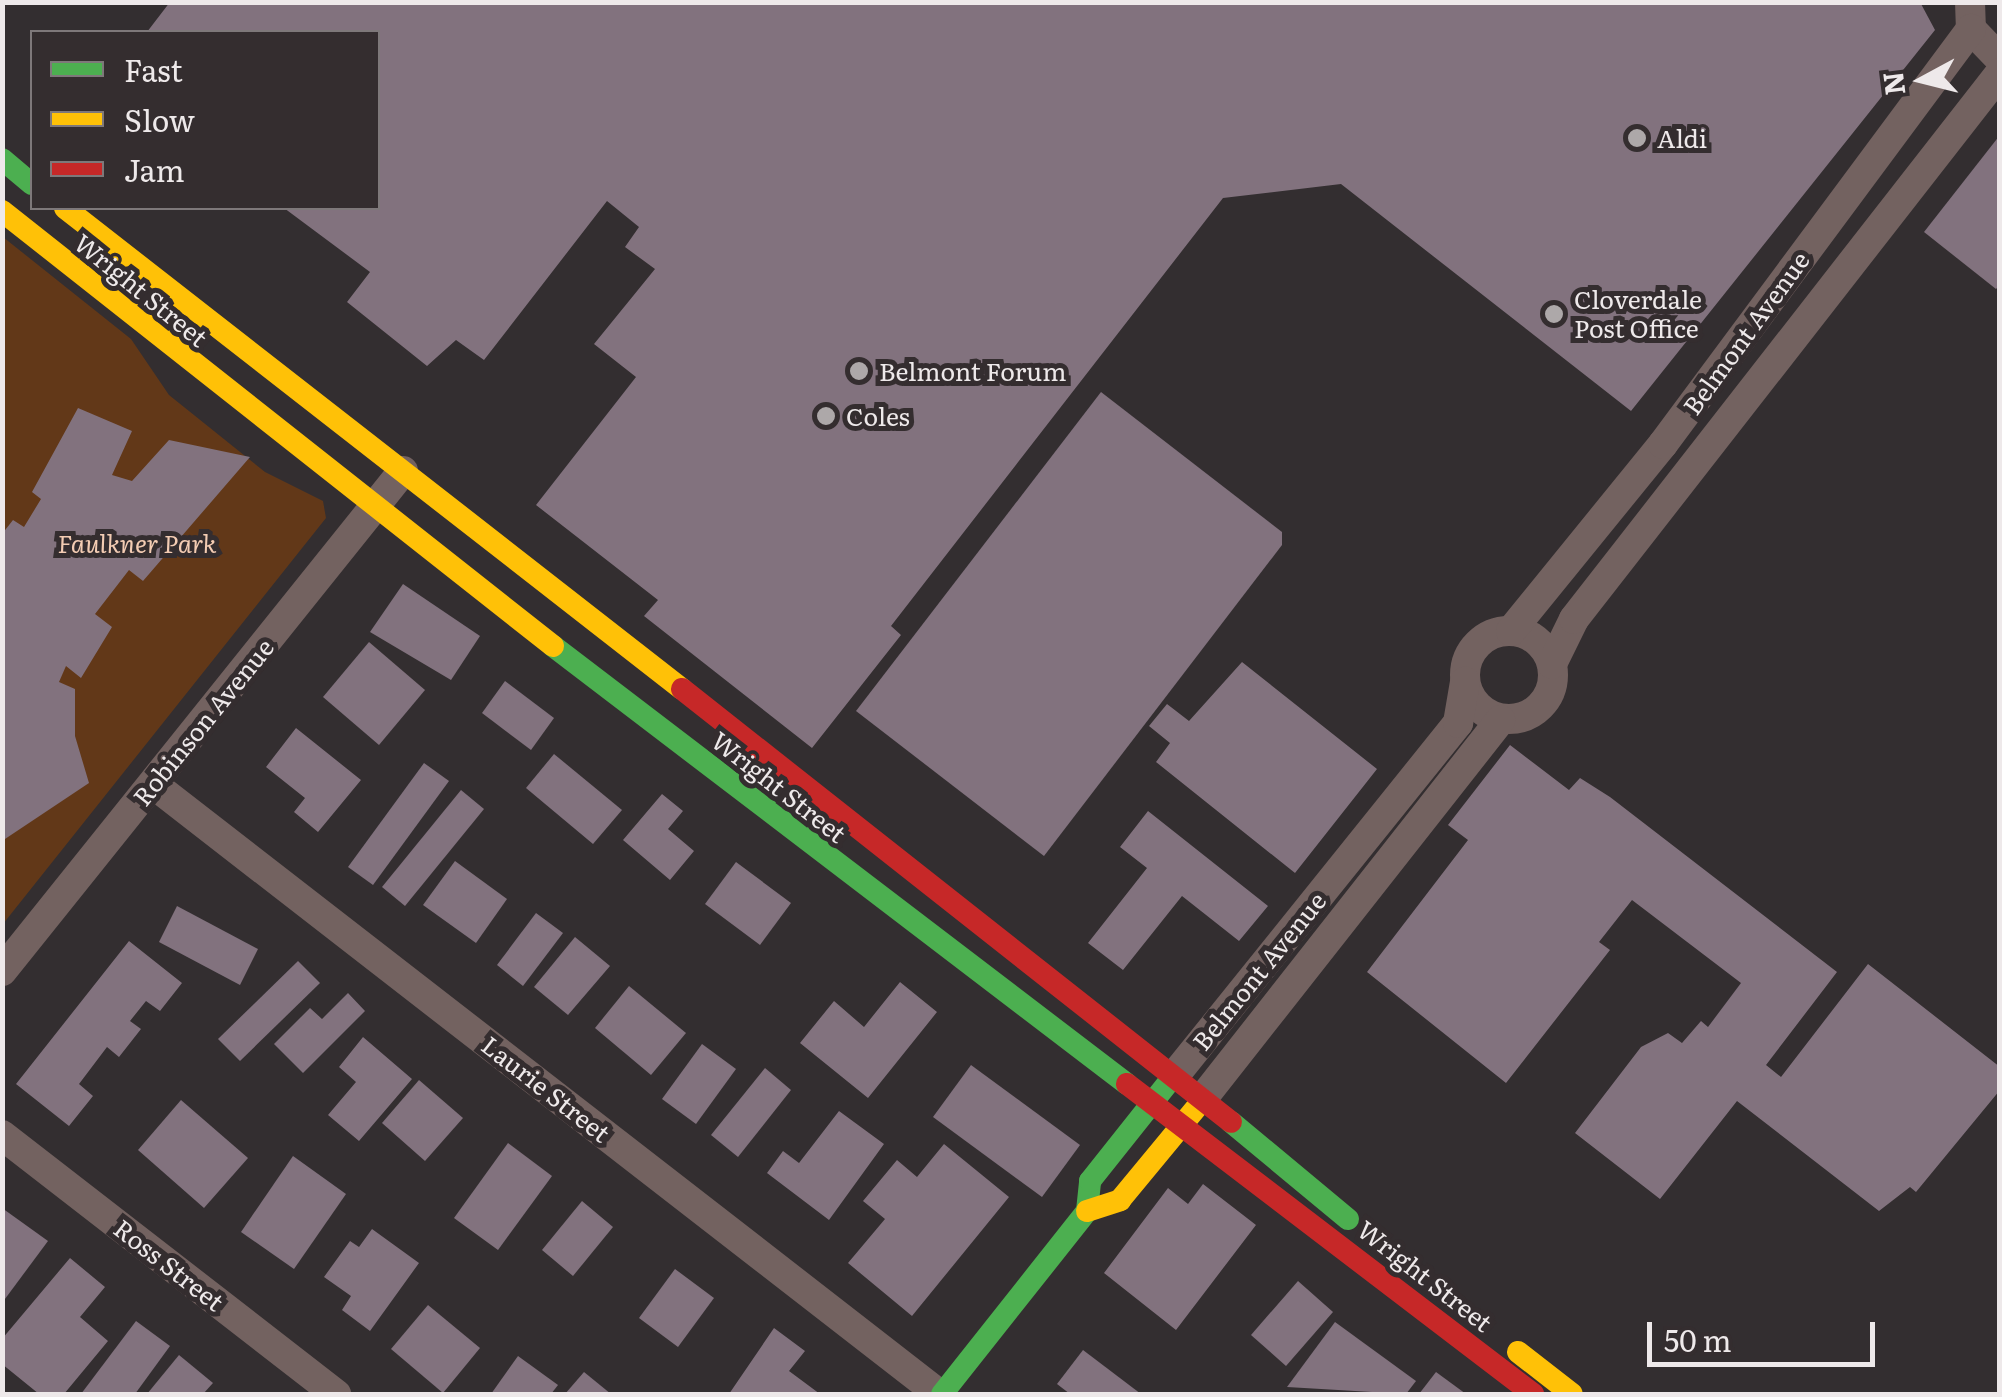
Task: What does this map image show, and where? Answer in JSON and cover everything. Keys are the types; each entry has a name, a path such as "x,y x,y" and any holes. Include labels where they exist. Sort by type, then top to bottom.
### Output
{"street":[{"name":"Belmont Avenue","path":"1087,1211 1090,1181 1458,723 1465,682 1463,666 1480,641 1511,630 1664,444 1968,12 2000,58"},
{"name":"Belmont Avenue","path":"940,1394 1087,1211 1120,1200 1181,1128 1500,720 1538,710 1552,664 1586,604 2000,73"},
{"path":"2,159 30,182"},
{"name":"Wright Street","path":"67,210 1175,1075 1572,1394"},
{"name":"Wright Street","path":"2,211 374,510 1532,1394"},
{"name":"Robinson Avenue","path":"2,971 404,471"},
{"path":"1511,630 1538,641 1552,664"},
{"path":"1465,682 1500,720"},
{"name":"Laurie Street","path":"153,784 940,1394"},
{"name":"Ross Street","path":"2,1135 336,1394"}],"green space":[{"name":"Faulkner Park","path":"3,237 131,339 169,395 265,472 323,501 326,518 3,924"}],"building":[{"name":"Belmont Forum","path":"170,2 1920,2 1935,30 1631,411 1341,184 1223,198 891,626 901,635 812,748 644,616 658,600 536,505 636,377 594,344 655,269 625,247 639,227 607,201 484,360 456,340 427,366 347,302 370,272 287,210 380,210 380,30 149,30"},
{"path":"2000,135 2000,285 1996,289 1924,232"},
{"path":"1101,392 1282,532 1282,545 1044,856 856,711"},
{"path":"78,408 132,431 112,475 132,481 169,440 250,457 143,581 129,570 95,614 112,627 81,678 66,666 59,682 75,689 75,736 89,783 2,841 2,534 13,520 24,527 41,499 32,492"},
{"path":"403,584 480,636 451,680 370,632"},
{"path":"369,642 425,690 379,745 323,697"},
{"path":"1242,662 1377,769 1295,873 1156,762 1170,743 1149,726 1167,704 1189,721"},
{"path":"505,681 554,718 531,750 482,713"},
{"path":"296,728 361,780 318,832 294,812 305,798 266,767"},
{"path":"1510,745 1569,790 1580,778 1610,797 1837,972 1766,1065 1781,1077 1868,964 2000,1067 2000,1090 1916,1192 1910,1187 1879,1211 1737,1101 1660,1199 1575,1133 1641,1047 1668,1033 1682,1043 1701,1021 1708,1027 1741,983 1632,900 1599,942 1610,950 1506,1083 1367,972 1468,840 1448,825"},
{"path":"554,754 622,810 593,844 526,788"},
{"path":"424,763 449,781 373,885 348,867"},
{"path":"461,790 484,809 405,906 382,887"},
{"path":"662,794 683,811 668,829 694,851 670,880 623,840"},
{"path":"1148,811 1268,906 1239,941 1182,896 1123,970 1088,943 1147,868 1120,847"},
{"path":"455,861 507,899 476,943 423,905"},
{"path":"736,862 791,903 760,945 705,904"},
{"path":"177,906 258,949 240,985 159,942"},
{"path":"536,913 563,933 523,986 497,965"},
{"path":"575,937 610,966 568,1015 534,987"},
{"path":"129,941 182,983 160,1011 146,1001 130,1021 141,1029 119,1057 107,1047 79,1084 93,1096 69,1126 16,1084"},
{"path":"298,961 320,983 240,1061 218,1039"},
{"path":"900,982 937,1012 868,1098 800,1043 834,1001 864,1027"},
{"path":"629,986 686,1033 651,1075 595,1028"},
{"path":"348,993 365,1011 303,1073 274,1044 310,1008 322,1019"},
{"path":"363,1037 412,1079 359,1141 328,1115 356,1082 339,1067"},
{"path":"702,1044 736,1069 696,1124 662,1099"},
{"path":"971,1065 1080,1145 1042,1197 933,1117"},
{"path":"765,1068 791,1090 738,1157 711,1135"},
{"path":"419,1080 463,1118 425,1161 382,1123"},
{"path":"181,1100 248,1158 204,1208 138,1150"},
{"path":"839,1111 884,1144 829,1220 767,1173 783,1151 799,1163"},
{"path":"508,1143 552,1176 498,1250 454,1218"},
{"path":"944,1144 1009,1197 912,1316 848,1263 885,1219 863,1201 897,1160 917,1177"},
{"path":"293,1156 346,1194 294,1269 241,1232"},
{"path":"1203,1184 1256,1225 1176,1330 1104,1273 1168,1188 1188,1204"},
{"path":"582,1201 613,1227 573,1276 542,1250"},
{"path":"2,1208 48,1241 2,1303"},
{"path":"372,1229 419,1263 370,1331 342,1310 351,1296 324,1277 350,1241 359,1247"},
{"path":"70,1258 105,1287 80,1317 108,1341 64,1394 39,1394 2,1364 2,1339"},
{"path":"675,1269 714,1298 678,1347 639,1318"},
{"path":"1298,1281 1333,1312 1286,1366 1251,1335"},
{"path":"428,1305 480,1348 443,1393 391,1349"},
{"path":"136,1321 170,1346 135,1394 81,1394"},
{"path":"1335,1322 1416,1381 1406,1394 1287,1387"},
{"path":"774,1328 805,1351 789,1371 820,1394 729,1394"},
{"path":"1083,1350 1141,1394 1070,1394 1057,1384"},
{"path":"179,1355 213,1383 203,1394 147,1394"},
{"path":"518,1356 558,1385 551,1394 491,1394"},
{"path":"584,1372 611,1394 565,1394"},
{"path":"1436,1372 1466,1394 1419,1394"}],"traffic: fast":[{"path":"2,159 30,182"},
{"path":"553,646 1127,1084"},
{"path":"942,1394 1087,1211 1090,1181 1168,1083"},
{"path":"1231,1122 1348,1219"}],"traffic: slow":[{"path":"68,210 682,689"},
{"path":"2,211 553,646"},
{"path":"1087,1211 1120,1200 1196,1108"},
{"path":"1518,1352 1572,1394"}],"traffic: jam":[{"path":"682,689 1231,1122"},
{"path":"1127,1084 1533,1394"}],"place":[{"name":"Aldi","path":"1637,138"},
{"name":"Cloverdale Post Office","path":"1554,314"},
{"name":"Belmont Forum","path":"859,371"},
{"name":"Coles","path":"826,416"}]}
